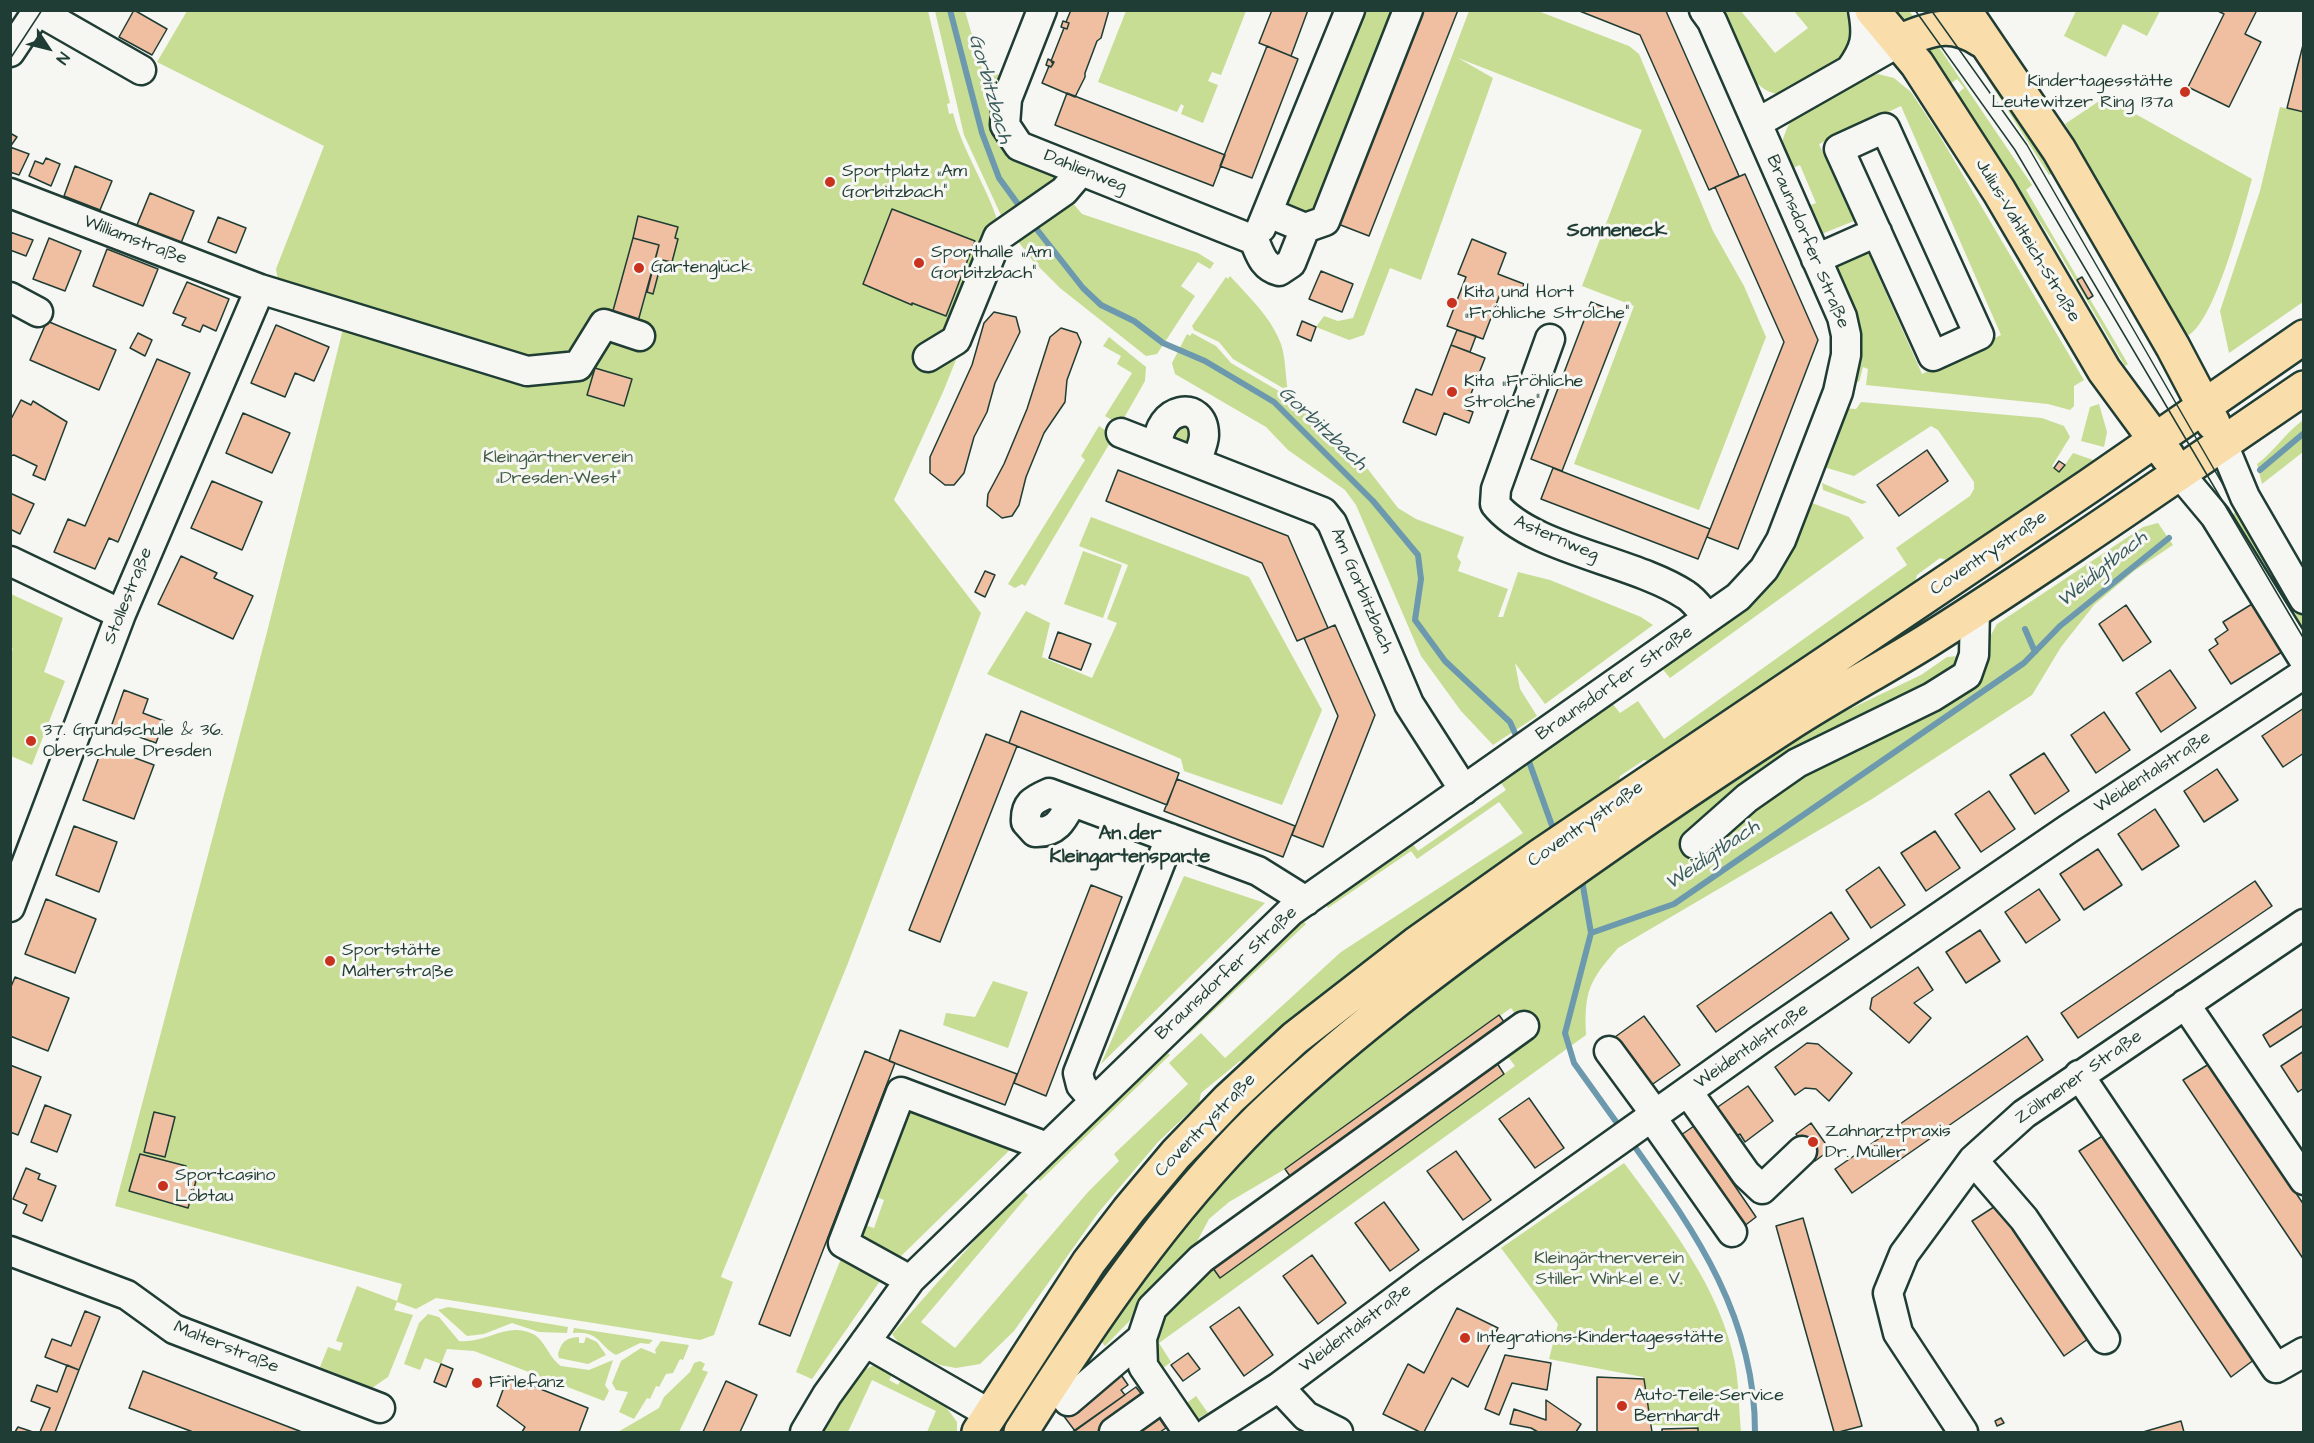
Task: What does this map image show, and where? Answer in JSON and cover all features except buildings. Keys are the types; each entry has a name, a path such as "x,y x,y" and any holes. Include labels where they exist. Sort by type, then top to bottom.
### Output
{"main road":[{"name":"Julius-Vahlteich-Straße","path":"1872,10 1901,41 1999,190 2103,370 2180,473"},
{"path":"1964,10 1982,40 2059,150 2204,404 2223,444"},
{"path":"1901,41 1929,28 1943,26 1957,28 1982,40"},
{"name":"Coventrystraße","path":"984,1423 1089,1262 1176,1154 1228,1099 1295,1038 1354,990 1586,843 2154,439 2304,337"},
{"name":"Coventrystraße","path":"1586,843 1789,724 1975,609 2304,388"},
{"name":"Coventrystraße","path":"1021,1432 1083,1333 1119,1282 1205,1177 1257,1121 1548,869"},
{"path":"984,1423 1021,1432"}],"street":[{"name":"Dahlienweg","path":"1041,10 1007,99 1005,125 1019,146 1254,240"},
{"path":"1305,228 1291,263 1279,271 1269,268 1254,240 1269,213 1350,10"},
{"path":"1269,213 1305,228 1324,221 1408,10"},
{"name":"Braunsdorfer Straße","path":"805,1432 827,1395 910,1280 1291,911 1738,597 1764,569 1781,540 1838,392 1846,355 1846,335 1842,317 1712,21 1704,10"},
{"path":"1850,70 1863,51 1866,28 1863,10"},
{"path":"10,52 38,11 141,70"},
{"path":"1757,123 1901,41"},
{"path":"1885,128 1979,335 1933,356 1877,232 1839,149 1885,128"},
{"path":"928,357 956,340 998,237 1070,187 1081,171"},
{"name":"Williamstraße","path":"10,193 260,289 527,371 578,366 604,324 640,336"},
{"path":"1816,259 1877,232"},
{"name":"Stollestraße","path":"10,907 121,614 260,289"},
{"path":"10,297 38,312"},
{"name":"Asternweg","path":"1550,339 1496,489 1494,504 1515,524 1663,582 1688,596 1708,618"},
{"path":"1158,447 1157,436 1161,425 1170,415 1181,411 1192,413 1202,421 1204,435 1196,462"},
{"name":"Am Gorbitzbach","path":"1121,433 1323,512 1332,523 1409,704 1464,790"},
{"path":"2223,444 2245,497 2304,599"},
{"path":"2180,473 2215,516 2304,660"},
{"path":"10,561 121,614"},
{"path":"1695,844 1747,798 1797,763 1932,697 1967,675 1974,655 1975,609"},
{"name":"Weidentalstraße","path":"1209,1432 1279,1387 1428,1276 1761,1039 2068,829 2304,674"},
{"path":"1072,802 1258,871 1306,900"},
{"path":"1095,1100 1081,1086 1078,1073 1170,838"},
{"name":"Zöllmener Straße","path":"1963,1432 1898,1333 1888,1293 1904,1254 1973,1160 2024,1114 2304,924"},
{"path":"2185,1004 2304,1180"},
{"path":"1188,1432 1143,1366 1142,1338 1152,1308 1201,1259 1524,1026"},
{"path":"1609,1051 1650,1119 1732,1232"},
{"path":"2079,1075 2276,1368 2304,1352"},
{"path":"910,1280 843,1243 901,1092 1047,1147"},
{"path":"1688,1092 1746,1174 1762,1189 1802,1151"},
{"path":"1973,1160 2024,1219 2105,1339"},
{"name":"Malterstraße","path":"10,1251 128,1295 174,1329 380,1408"},
{"path":"1068,1401 1142,1338"},
{"path":"865,1342 984,1423"},
{"path":"1279,1387 1306,1416 1338,1432"},
{"path":"1114,1432 1163,1397"}],"green space":[{"path":"2076,10 2160,11 2147,36 2123,24 2106,57 2064,36"},
{"name":"Kleingärtnerverein „Dresden-West“","path":"187,11 928,11 950,103 947,104 949,114 953,113 964,146 994,210 1003,243 943,392 894,500 981,613 848,963 722,1274 721,1277 733,1282 714,1335 700,1340 436,1298 416,1309 397,1302 394,1310 413,1315 388,1377 372,1388 320,1367 328,1347 340,1351 343,1343 336,1341 357,1286 397,1301 402,1284 115,1206 266,636 346,317 278,281 276,269 324,146 157,62"},
{"path":"935,11 965,11 982,69 1000,75 1005,73 1000,126 1074,174 1071,201 1082,214 1198,253 1214,263 1210,269 1198,262 1181,286 1195,296 1157,354 1146,356 1060,288 1033,261 1005,224 964,135"},
{"path":"1126,11 1246,11 1221,75 1212,72 1208,81 1218,85 1203,123 1181,114 1184,106 1181,104 1177,112 1098,82"},
{"path":"1350,11 1408,11 1325,221 1269,213"},
{"path":"1469,11 1538,11 1629,46 1639,54 1713,231 1744,286 1766,337 1699,510 1574,464 1634,306 1582,286 1642,130 1458,58 1493,78 1421,280 1390,268 1364,335 1349,340 1316,327 1324,316 1338,321 1353,318"},
{"path":"1716,11 1741,11 1775,53 1808,28 1794,11 1845,11 1853,22 1849,57 1795,89 1775,93 1763,88 1752,78 1734,50"},
{"path":"1890,11 1909,11 1918,22 1905,27"},
{"path":"1932,37 2032,185 2026,190 2128,364 2125,366 2050,237 1956,95 1964,88 1957,79 1949,85 1920,40"},
{"path":"1878,74 1894,78 1911,92 1938,133 2084,380 2074,386 2074,406 2070,410 2048,404 1866,385 1868,369 1863,367 1859,382 1851,380 1829,260 1865,245 1922,374 2001,335 1901,106 1819,144 1854,221 1819,235 1806,207 1816,203 1800,165 1790,169 1780,148 1785,134 1791,121 1807,107 1845,86"},
{"path":"1991,75 2055,172 2049,175 1987,78"},
{"path":"2105,97 2252,179 2218,287 2199,325 2189,335 2184,333 2065,124"},
{"path":"2280,107 2303,112 2303,302 2229,353 2220,311 2260,191"},
{"path":"1230,276 1259,308 1277,334 1284,355 1288,391 1233,359 1219,342 1194,330 1192,326 1226,277 1228,279"},
{"path":"1192,333 1216,346 1231,363 1289,397 1318,424 1353,450 1398,508 1416,519 1464,537 1457,557 1461,562 1458,571 1508,589 1498,617 1503,617 1518,572 1550,580 1641,617 1653,625 1545,704 1515,663 1520,689 1537,716 1493,745 1461,711 1421,656 1356,505 1345,490 1288,450 1266,427 1175,374 1172,363 1187,334 1190,336"},
{"path":"1109,337 1146,367 1145,381 1120,425 1105,416 1132,373 1117,364 1121,356 1103,346"},
{"path":"1861,402 2042,418 2064,426 2070,437 2052,466 2060,472 2073,453 2096,461 1950,561 1940,558 1917,575 1914,585 1655,763 1644,760 1620,776 1616,789 1427,918 1336,987 1249,1061 1240,1061 1201,1093 1199,1103 1158,1142 1098,1213 1014,1331 980,1364 956,1368 940,1365 901,1346 892,1334 1021,1188 1028,1195 921,1322 955,1348 1088,1192 1119,1161 1114,1154 1188,1084 1169,1063 1201,1033 1225,1058 1341,952 1523,833 1499,802 1417,859 1411,851 1328,908 1323,901 1410,840 1418,851 1506,790 1498,779 1611,702 1620,713 1638,701 1664,739 1907,565 1896,548 1970,496 1974,489 1974,482 1938,430 1931,426 1854,476 1827,468 1822,461 1842,408 1856,409"},
{"path":"2099,404 2107,432 2104,447 2081,441 2090,407"},
{"path":"2303,420 2303,452 2262,484 2257,464"},
{"path":"1193,422 1189,446 1175,444 1170,428"},
{"path":"1099,426 1114,436 1025,586 1022,584 1015,588 1008,584 1085,460 1081,456"},
{"path":"1822,483 1867,502 1862,504 1823,490"},
{"path":"1812,503 1849,517 1864,538 1670,678 1660,666 1805,505"},
{"path":"2242,509 2303,609 2303,627 2295,632 2226,518"},
{"path":"1091,517 1249,577 1322,710 1282,805 1184,771 1181,759 987,674 1026,611 1050,623 1042,657 1092,678 1117,623 1107,619 1128,565 1079,546"},
{"path":"2158,523 2173,545 2134,571 2094,605 2061,647 2032,695 1872,799 1618,948 1600,969 1590,987 1586,1007 1586,1035 1159,1343 1171,1362 1162,1369 1150,1354 1155,1312 1210,1264 1220,1278 1515,1066 1506,1054 1530,1035 1511,1008 1285,1169 1229,1202 1209,1219 1192,1251 1148,1302 1105,1346 1099,1338 1193,1215 1244,1156 1299,1101 1416,1003 1602,869 1792,741 1829,719 1921,675 1947,657 1959,656 1987,642 1997,624 2143,527"},
{"path":"1083,551 1122,565 1103,618 1064,604"},
{"path":"11,594 63,618 44,672 65,681 32,765 11,756 10,655 13,649 10,647"},
{"path":"1184,876 1265,903 1101,1064"},
{"path":"1299,917 1306,924 1189,1034 1183,1028"},
{"path":"993,981 1028,992 1008,1048 943,1025 946,1013 975,1017"},
{"path":"1162,1048 1170,1055 1040,1181 1033,1175"},
{"path":"904,1097 1019,1141 899,1258 850,1239 856,1222 874,1228 884,1200 867,1193"},
{"name":"Kleingärtnerverein Stiller Winkel e. V.","path":"1624,1163 1691,1257 1718,1309 1735,1363 1741,1432 1698,1432 1697,1426 1650,1425 1643,1377 1549,1359 1558,1324 1501,1248"},
{"path":"844,1251 887,1271 812,1379 796,1372"},
{"path":"448,1307 568,1327 567,1333 539,1332 512,1323 484,1334 467,1336 438,1310"},
{"path":"428,1314 439,1317 459,1341 469,1341 505,1331 523,1331 537,1337 561,1366 589,1370 613,1360 605,1385 609,1391 604,1401 474,1351 447,1349 441,1364 425,1358 420,1370 404,1364 419,1323"},
{"path":"574,1328 653,1340 649,1344 640,1343 616,1355 594,1336 573,1333"},
{"path":"579,1337 579,1343 584,1343 586,1337 597,1342 606,1355 588,1364 559,1358 558,1354 563,1343 568,1339"},
{"path":"661,1341 689,1345 683,1360 680,1359 673,1373 666,1374 659,1387 656,1386 650,1399 647,1398 634,1419 619,1412 628,1392 616,1390 612,1383 621,1361 641,1348 656,1354 655,1350"},
{"path":"700,1361 705,1364 702,1370 708,1372 679,1432 618,1432 659,1408 664,1397 690,1372 694,1363"},
{"path":"874,1365 894,1372 889,1380 898,1385 903,1376 949,1402 946,1407 957,1422 957,1432 927,1432 936,1411 872,1380 848,1432 822,1432 858,1373"},
{"path":"1196,1396 1208,1413 1192,1422 1184,1405"}],"waterway":[{"name":"Gorbitzbach","path":"950,10 982,133 999,178 1023,211"},
{"name":"Gorbitzbach","path":"1031,222 1083,288 1101,305 1134,321 1163,343 1205,361 1274,402 1373,501 1418,555 1421,579 1415,620 1445,661 1510,722 1519,742"},
{"name":"Weidigtbach","path":"2260,470 2304,433"},
{"name":"Weidigtbach","path":"1622,1130 1574,1063 1565,1033 1591,933 1674,904 2024,663 2060,626 2169,538"},
{"path":"2025,629 2035,652"},
{"name":"Gorbitzbach","path":"1527,756 1555,834"},
{"name":"Gorbitzbach","path":"1578,877 1583,886 1591,933"},
{"name":"Weidigtbach","path":"1630,1140 1698,1242 1733,1312 1745,1350 1752,1390 1755,1432"}],"tram line":[{"path":"10,59 42,10"},
{"path":"1915,10 2015,150 2304,639"},
{"path":"1931,10 2027,145 2226,490"}],"place":[{"name":"Kindertagesstätte Leutewitzer Ring 137a","path":"2185,92"},
{"name":"Sportplatz „Am Gorbitzbach“","path":"830,182"},
{"name":"Sporthalle „Am Gorbitzbach“","path":"919,263"},
{"name":"Gartenglück","path":"639,268"},
{"name":"Kita und Hort „Fröhliche Strolche“","path":"1452,303"},
{"name":"Kita „Fröhliche Strolche“","path":"1452,392"},
{"name":"37. Grundschule & 36. Oberschule Dresden","path":"31,741"},
{"name":"Sportstätte Malterstraße","path":"330,961"},
{"name":"Zahnarztpraxis Dr. Müller","path":"1813,1142"},
{"name":"Sportcasino Löbtau","path":"163,1186"},
{"name":"Integrations-Kindertagesstätte","path":"1465,1338"},
{"name":"Firlefanz","path":"477,1383"},
{"name":"Auto-Teile-Service Bernhardt","path":"1622,1406"}],"district":[{"name":"Sonneneck","path":"1617,232"},
{"name":"An der Kleingartensparte","path":"1130,846"}]}
